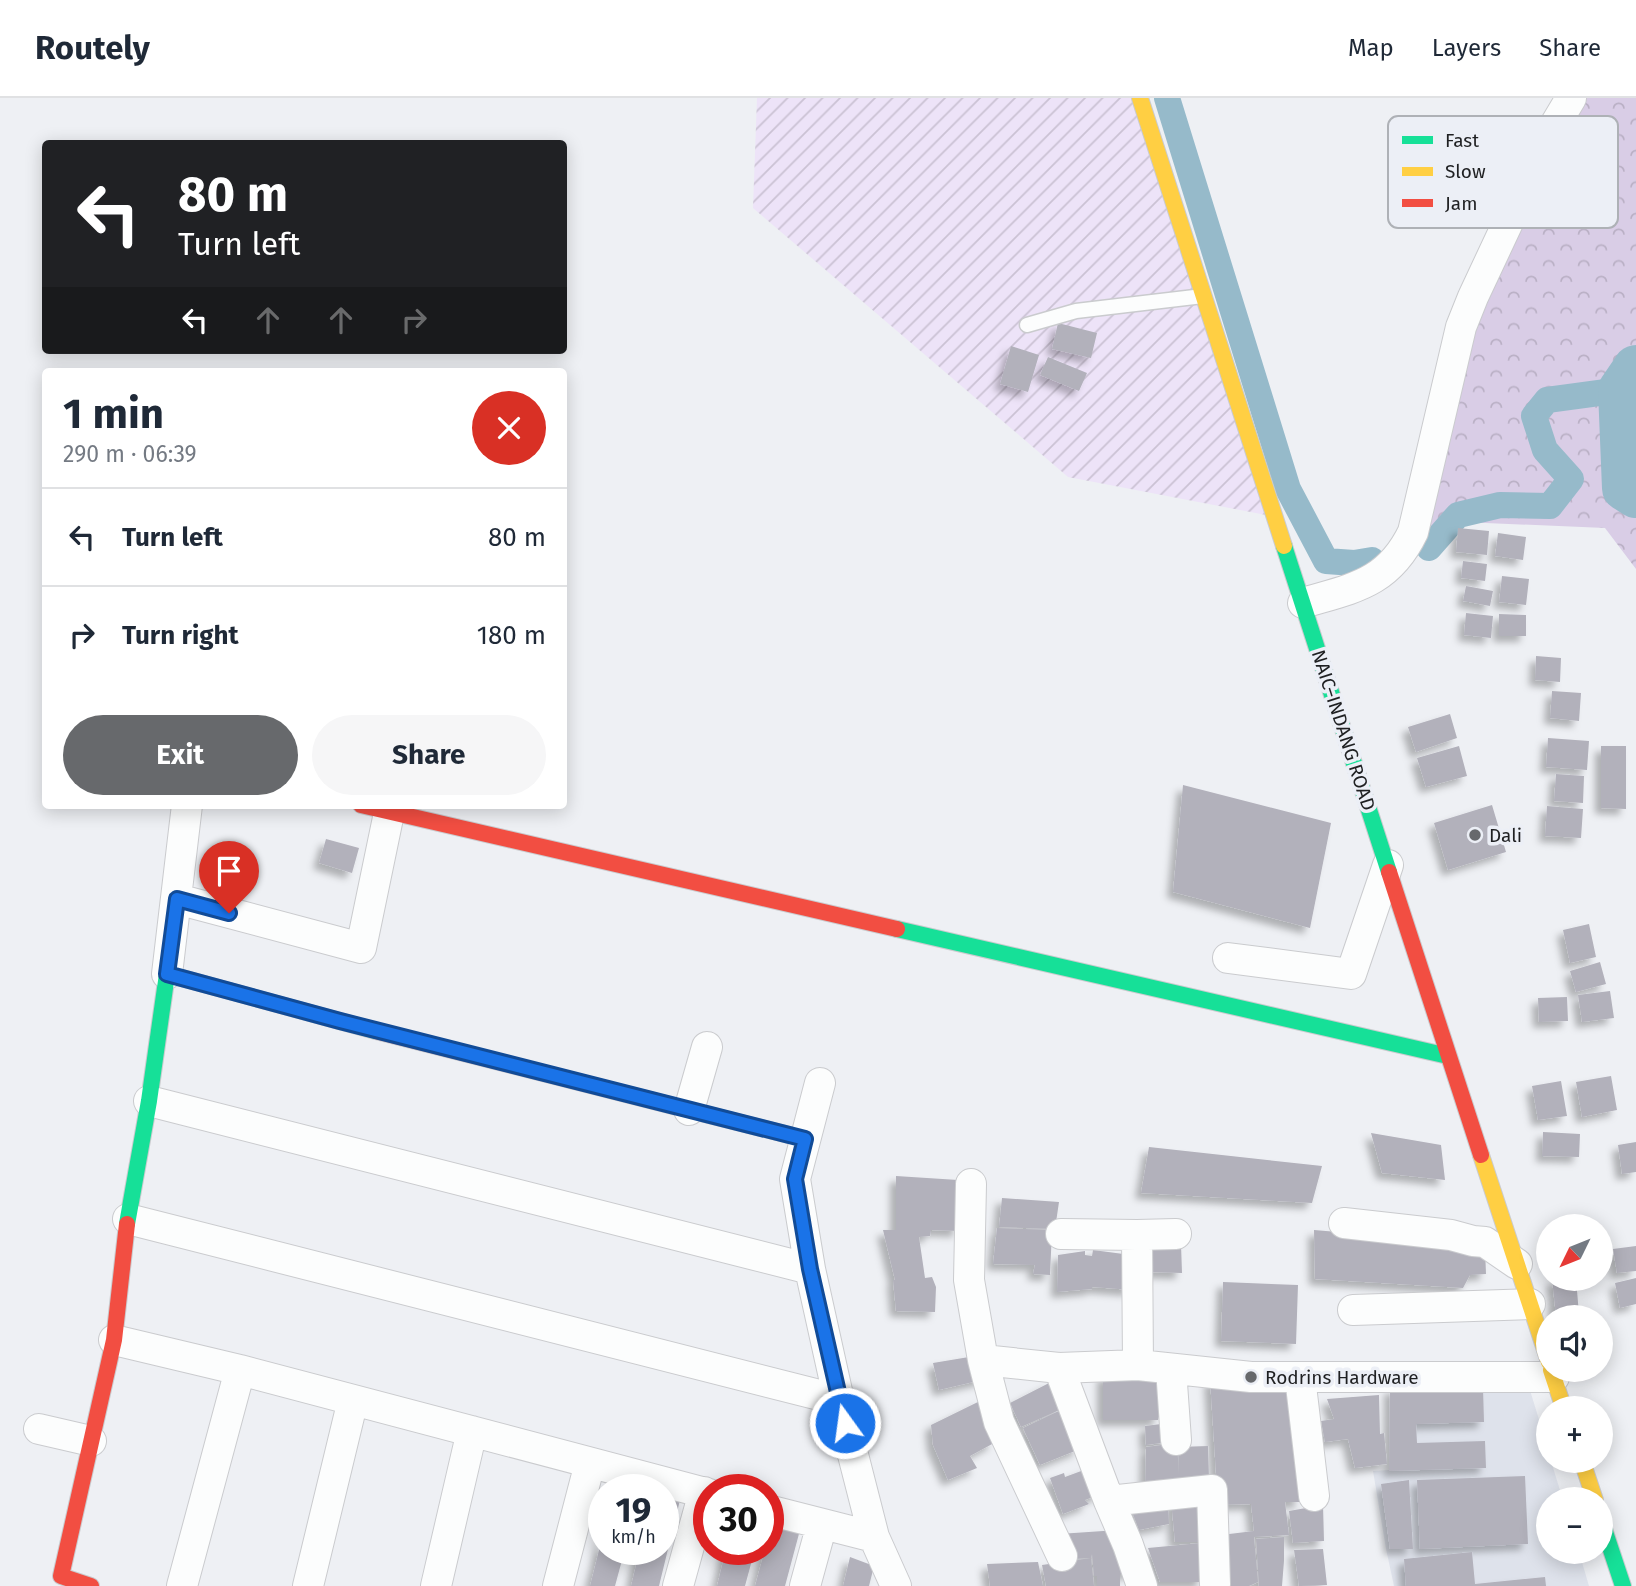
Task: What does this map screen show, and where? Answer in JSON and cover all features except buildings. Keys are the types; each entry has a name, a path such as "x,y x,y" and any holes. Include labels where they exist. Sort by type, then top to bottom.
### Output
{"street":[{"name":"NAIC–INDANG ROAD","path":"1140,98 1536,1323"},
{"path":"1560,116 1571,98"},
{"path":"1303,603 1364,584 1381,574 1406,548 1413,532 1461,327 1505,228"},
{"path":"91,1586 61,1576 114,1340 128,1219 149,1101 167,974 187,809"},
{"path":"177,899 361,948 375,809 1448,1056"},
{"path":"1228,958 1351,974 1388,865"},
{"path":"167,974 340,1021 805,1139"},
{"path":"689,1110 706,1047"},
{"path":"820,1083 795,1179 810,1269 839,1400 874,1537 896,1586"},
{"path":"149,1101 810,1269"},
{"path":"971,1184 969,1280 982,1360 999,1422 1062,1556"},
{"path":"128,1219 839,1400"},
{"path":"1344,1223 1451,1235 1485,1242 1517,1264"},
{"path":"1061,1234 1176,1234"},
{"path":"1137,1235 1138,1365"},
{"path":"1353,1310 1530,1304"},
{"path":"114,1340 240,1370 693,1490"},
{"path":"982,1360 1059,1368 1138,1365 1251,1377 1536,1370"},
{"path":"1059,1368 1142,1586"},
{"path":"1171,1369 1176,1440"},
{"path":"182,1586 240,1370"},
{"path":"1300,1377 1314,1496"},
{"path":"308,1586 353,1400"},
{"path":"40,1429 91,1441"},
{"path":"436,1586 472,1431"},
{"path":"558,1586 590,1463"},
{"path":"1109,1501 1212,1490 1215,1584"},
{"path":"784,1514 874,1537"},
{"path":"805,1586 822,1524"},
{"path":"678,1586 693,1536"},
{"path":"1613,1556 1623,1586"}],"lane":[{"path":"1027,326 1076,311 1204,296"}],"shaded area":[{"path":"757,98 1137,98 1266,515 1068,477 753,208"},
{"path":"1529,1387 1536,1410 1536,1473 1555,1473 1559,1487 1536,1487 1536,1564 1583,1564 1589,1586 1394,1586 1373,1471 1389,1470 1390,1388"}],"green space":[{"path":"1571,98 1636,98 1636,368 1621,390 1625,488 1636,495 1636,569 1605,528 1462,522 1458,515 1429,548 1401,554 1461,327 1509,228 1618,228 1618,116 1562,116"}],"waterway":[{"path":"1167,98 1288,489 1326,561 1354,563 1372,560"},
{"path":"1636,368 1621,390 1625,488 1636,495"},
{"path":"1429,548 1458,515 1500,505 1550,506 1571,479 1545,450 1534,416 1547,400 1621,390"}],"traffic: fast":[{"path":"1284,546 1389,872"},
{"path":"897,929 1448,1056"},
{"path":"127,1224 149,1101 167,974 376,1031"},
{"path":"1613,1556 1623,1586"}],"traffic: slow":[{"path":"1140,98 1284,546"},
{"path":"685,1109 805,1139"},
{"path":"1481,1155 1536,1322"},
{"path":"1555,1382 1560,1396"},
{"path":"1586,1473 1591,1487"}],"traffic: jam":[{"path":"378,809 897,929"},
{"path":"1389,872 1481,1155"},
{"path":"376,1031 685,1109"},
{"path":"91,1586 61,1576 114,1340 127,1224"}],"place":[{"name":"Dali","path":"1475,835"},
{"name":"Rodrins Hardware","path":"1251,1377"}],"route":[{"path":"229,913 177,899 167,974 340,1021 805,1139 795,1179 810,1269 845,1423"}]}
